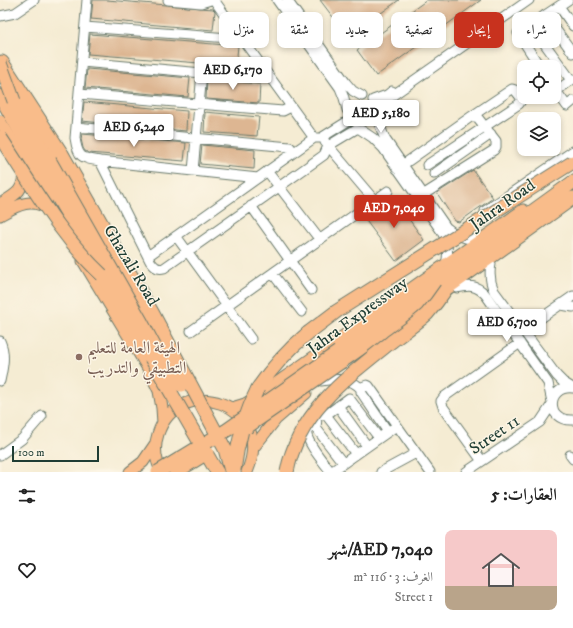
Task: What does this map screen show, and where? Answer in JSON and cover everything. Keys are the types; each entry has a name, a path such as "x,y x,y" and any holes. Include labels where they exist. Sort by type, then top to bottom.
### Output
{"highway":[{"path":"0,58 62,154 171,348 225,449 232,472"},
{"path":"0,63 14,101"},
{"name":"Ghazali Road","path":"0,77 232,472"},
{"name":"Ghazali Road","path":"0,96 217,472"},
{"path":"0,137 64,234 102,275"},
{"path":"232,472 241,428 258,388 272,367 290,349 337,311 573,162"},
{"name":"Jahra Expressway","path":"158,472 234,425 338,352 573,182"},
{"name":"Jahra Expressway","path":"176,472 228,440 451,289 573,198"},
{"path":"287,472 293,450 300,434 318,406 354,372 422,318 451,289"}],"main road":[{"name":"Ghazali Road","path":"0,63 181,373 207,400"},
{"path":"0,121 20,152 149,370 159,391 163,423"},
{"path":"0,204 16,195 23,183 24,170 20,152"},
{"name":"Jahra Road","path":"232,408 245,404 258,396 573,176"},
{"path":"0,215 18,205 32,203 45,207 59,219"},
{"path":"253,448 276,419 288,407 321,381 451,289 491,264 573,205"},
{"path":"162,472 156,456 156,442 159,430 163,423 169,414 177,408 192,402 207,400 220,402 232,408 239,414 250,429 253,448 252,461 247,472"},
{"path":"130,472 143,462 156,442"}],"street":[{"path":"0,16 15,13 34,0"},
{"path":"87,0 76,127 77,150 80,156 87,159 100,161 258,178"},
{"path":"168,0 201,3 211,0"},
{"path":"214,0 223,12"},
{"path":"277,0 340,88 344,98 348,121 351,125 378,143 400,167 446,227 457,235 468,240 480,240"},
{"path":"100,161 150,261 156,268 160,269 164,268 324,155 328,146 359,129 368,129 374,126 380,115 376,103 353,91 346,83 288,0"},
{"path":"376,103 520,0"},
{"path":"376,103 389,98 529,0"},
{"path":"550,12 568,0"},
{"path":"559,6 573,26"},
{"path":"85,27 219,37"},
{"path":"561,37 573,53"},
{"path":"249,48 291,107 318,138 328,146 375,201"},
{"path":"528,48 535,60"},
{"path":"549,48 572,79 561,86"},
{"path":"82,62 202,73 247,75 262,66"},
{"path":"193,171 202,73"},
{"path":"400,167 512,89 520,95 522,101 427,165"},
{"path":"79,94 283,111 291,107"},
{"path":"346,110 352,100 362,96"},
{"path":"561,98 567,106 573,101"},
{"path":"421,196 494,150 497,144 491,134 478,118 472,116"},
{"path":"148,256 294,152 348,121"},
{"path":"378,121 385,139 400,167"},
{"path":"76,127 290,147 294,152"},
{"path":"434,174 491,134"},
{"path":"468,240 467,228 470,221 573,151"},
{"path":"419,154 440,184"},
{"path":"491,206 496,211 505,211 548,184 551,178 549,167"},
{"path":"267,171 320,240"},
{"path":"191,331 388,191"},
{"path":"421,196 445,236 448,250 446,264"},
{"path":"251,206 311,290"},
{"path":"176,236 251,339"},
{"path":"491,264 489,273 494,292 548,383 556,415 568,421"},
{"path":"273,274 302,312"},
{"path":"451,289 466,285 474,286 480,289 519,336 563,382 572,388"},
{"path":"482,461 443,408 441,401 519,336 573,296"},
{"path":"561,305 573,307"},
{"path":"0,341 4,349 0,381"},
{"path":"321,381 332,379 350,381 357,384 388,432"},
{"path":"361,389 365,386 369,386 428,470 417,472"},
{"name":"Street 11","path":"466,472 540,422 552,403 554,395 559,390 572,388"},
{"path":"343,463 316,428 317,418 320,415 326,415 349,398 379,438"},
{"path":"338,406 367,446"},
{"path":"326,415 356,454"},
{"path":"0,455 22,439 42,416"},
{"name":"Street 11","path":"540,422 568,421"},
{"path":"316,428 309,428 306,432 308,440 331,472 397,426"},
{"path":"381,472 416,453"}],"building":[{"path":"93,0 213,9 215,11 213,30 91,19"},
{"path":"320,0 399,0 382,12 331,12 331,15"},
{"path":"427,0 481,0 464,12 454,12 454,20 446,25 446,12 410,12"},
{"path":"391,26 391,48 415,48 376,76 357,50 360,48 383,48 383,31"},
{"path":"90,34 219,44 219,48 238,48 236,66 88,54"},
{"path":"87,69 190,78 188,97 85,88"},
{"path":"207,79 260,84 259,103 206,99"},
{"path":"84,102 187,111 186,131 82,121"},
{"path":"205,112 259,117 257,136 204,132"},
{"path":"82,134 186,143 184,161 89,153 83,148 81,139"},
{"path":"202,145 255,150 254,169 200,164"},
{"path":"473,170 493,198 459,222 455,221 437,193"},
{"path":"393,197 424,240 396,261 364,218"}],"place":[{"name":"الهيئة العامة للتعليم التطبيقي والتدريب","path":"79,357"}]}
